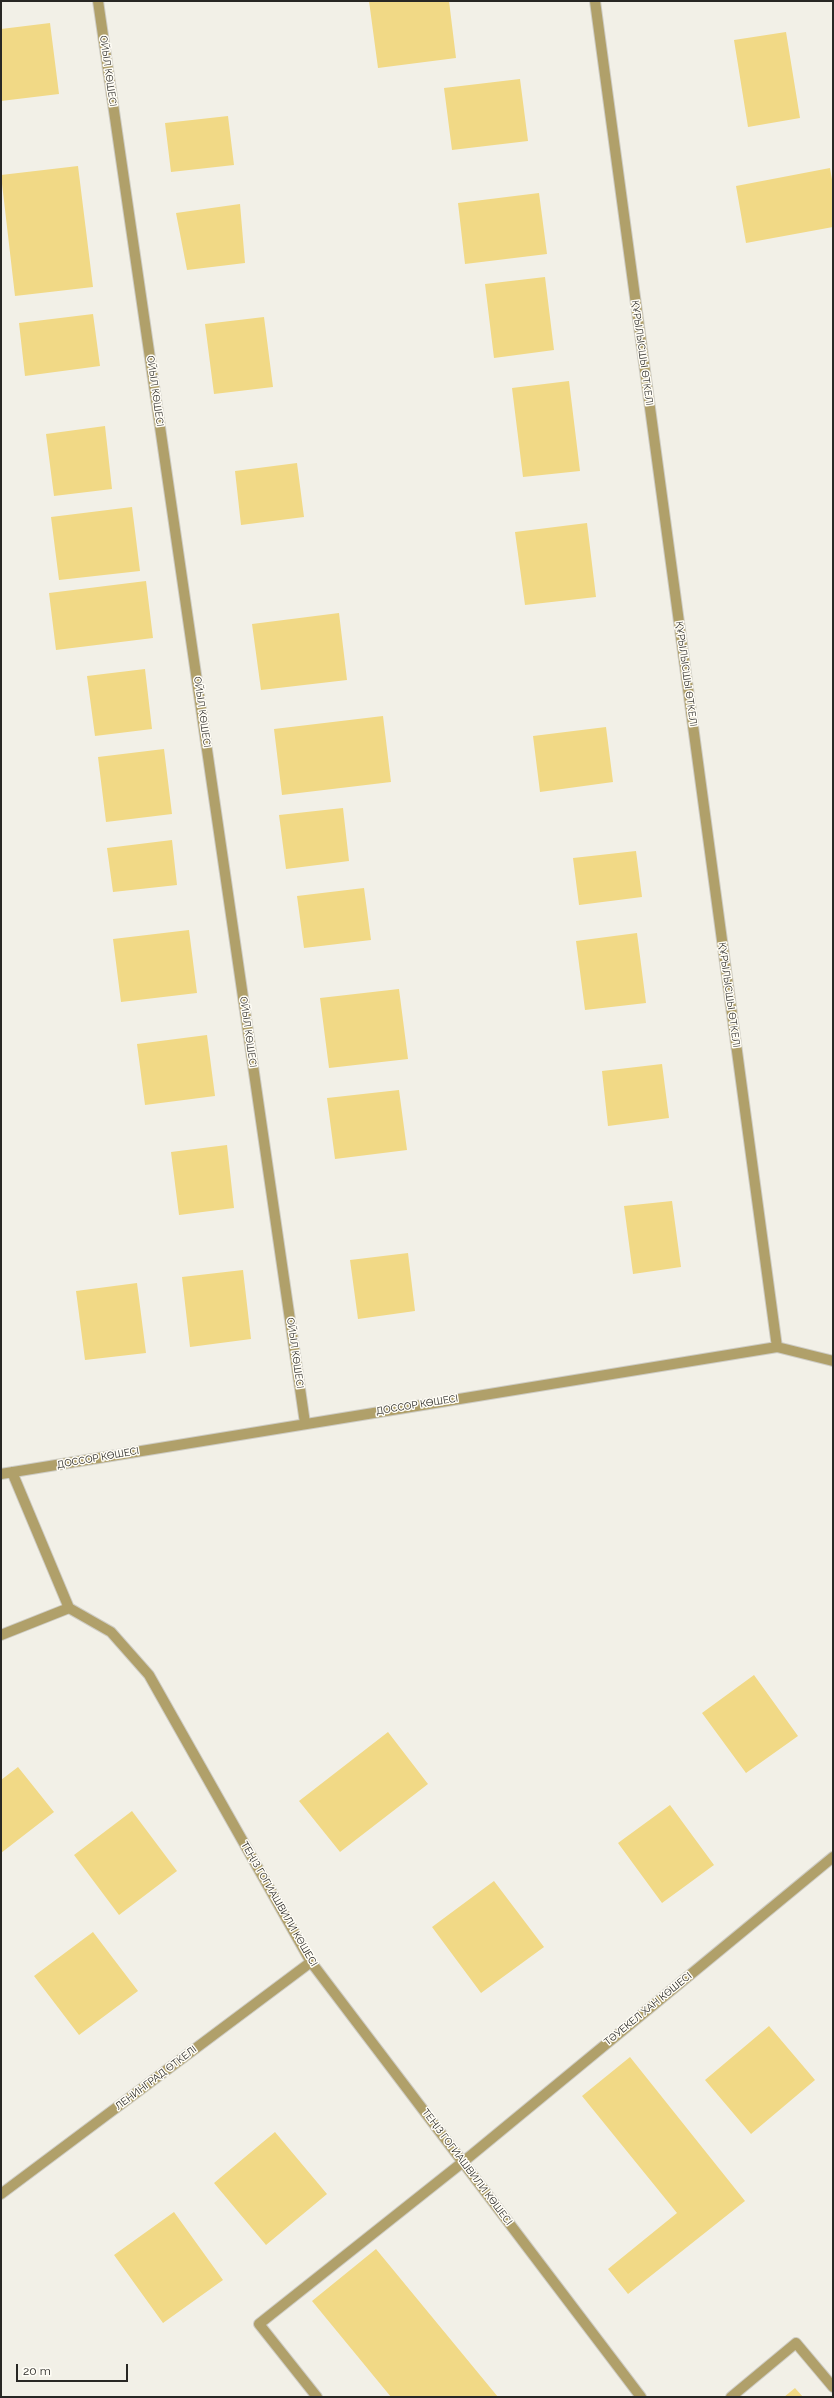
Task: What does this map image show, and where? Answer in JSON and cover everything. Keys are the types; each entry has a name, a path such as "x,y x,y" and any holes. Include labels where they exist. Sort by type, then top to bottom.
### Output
{"street":[{"name":"ОЙЫЛ КӨШЕСІ","path":"98,1 305,1422"},
{"name":"ҚҰРЫЛЫСШЫ ӨТКЕЛІ","path":"595,1 777,1347"},
{"name":"ДОССОР КӨШЕСІ","path":"1,1474 305,1422 777,1347 833,1361"},
{"path":"1,1634 69,1608 12,1472"},
{"name":"ТЕҢІЗ ГОГИАШВИЛИ КӨШЕСІ","path":"69,1608 111,1632 148,1675 311,1962 641,2397"},
{"name":"ТӘУЕКЕЛ ХАН КӨШЕСІ","path":"317,2397 259,2324 463,2162 833,1857"},
{"name":"ЛЕНИНГРАД ӨТКЕЛІ","path":"1,2194 311,1962"},
{"path":"731,2397 796,2344 833,2387"}],"building":[{"path":"369,1 449,1 456,58 378,68"},
{"path":"50,23 59,94 1,101 1,29"},
{"path":"786,32 800,118 748,127 734,40"},
{"path":"520,79 528,141 452,150 444,88"},
{"path":"228,116 234,165 171,172 165,123"},
{"path":"78,166 93,287 15,296 1,175"},
{"path":"830,168 833,186 833,227 746,243 736,186"},
{"path":"539,193 547,254 465,264 458,203"},
{"path":"240,204 245,263 187,270 176,213"},
{"path":"545,277 554,350 494,358 485,284"},
{"path":"93,314 100,366 25,376 19,323"},
{"path":"264,317 273,387 214,394 205,324"},
{"path":"569,381 580,471 523,477 512,388"},
{"path":"105,426 112,489 54,496 46,434"},
{"path":"297,463 304,517 241,525 235,471"},
{"path":"132,507 140,571 59,580 51,517"},
{"path":"587,523 596,597 525,605 515,532"},
{"path":"146,581 153,638 56,650 49,593"},
{"path":"339,613 347,680 261,690 252,624"},
{"path":"145,669 152,729 95,736 87,676"},
{"path":"383,716 391,782 282,795 274,729"},
{"path":"606,727 613,782 540,792 533,736"},
{"path":"164,749 172,814 106,822 98,757"},
{"path":"343,808 349,861 286,869 279,815"},
{"path":"172,840 177,885 113,892 107,848"},
{"path":"636,851 642,897 579,905 573,858"},
{"path":"364,888 371,940 304,948 297,896"},
{"path":"189,930 197,993 121,1002 113,939"},
{"path":"637,933 646,1003 585,1010 576,941"},
{"path":"399,989 408,1059 329,1068 320,998"},
{"path":"207,1035 215,1096 145,1105 137,1044"},
{"path":"662,1064 669,1118 608,1126 602,1071"},
{"path":"399,1090 407,1150 335,1159 327,1098"},
{"path":"227,1145 234,1208 179,1215 171,1152"},
{"path":"672,1201 681,1267 633,1274 624,1206"},
{"path":"408,1253 415,1311 358,1319 350,1260"},
{"path":"243,1270 251,1339 190,1347 182,1277"},
{"path":"137,1283 146,1353 85,1360 76,1291"},
{"path":"754,1675 798,1736 746,1773 702,1713"},
{"path":"388,1732 428,1784 340,1852 299,1801"},
{"path":"18,1767 54,1812 1,1853 1,1780"},
{"path":"670,1805 714,1865 662,1903 618,1843"},
{"path":"132,1811 177,1871 119,1915 74,1855"},
{"path":"494,1881 544,1947 481,1993 432,1927"},
{"path":"93,1932 138,1991 79,2035 34,1976"},
{"path":"769,2026 815,2080 751,2134 705,2080"},
{"path":"630,2057 745,2201 628,2294 608,2269 677,2213 582,2096"},
{"path":"275,2132 327,2194 266,2245 214,2183"},
{"path":"174,2212 223,2280 163,2323 114,2255"},
{"path":"376,2249 498,2397 391,2397 312,2301"},
{"path":"795,2388 803,2397 784,2397"}]}
